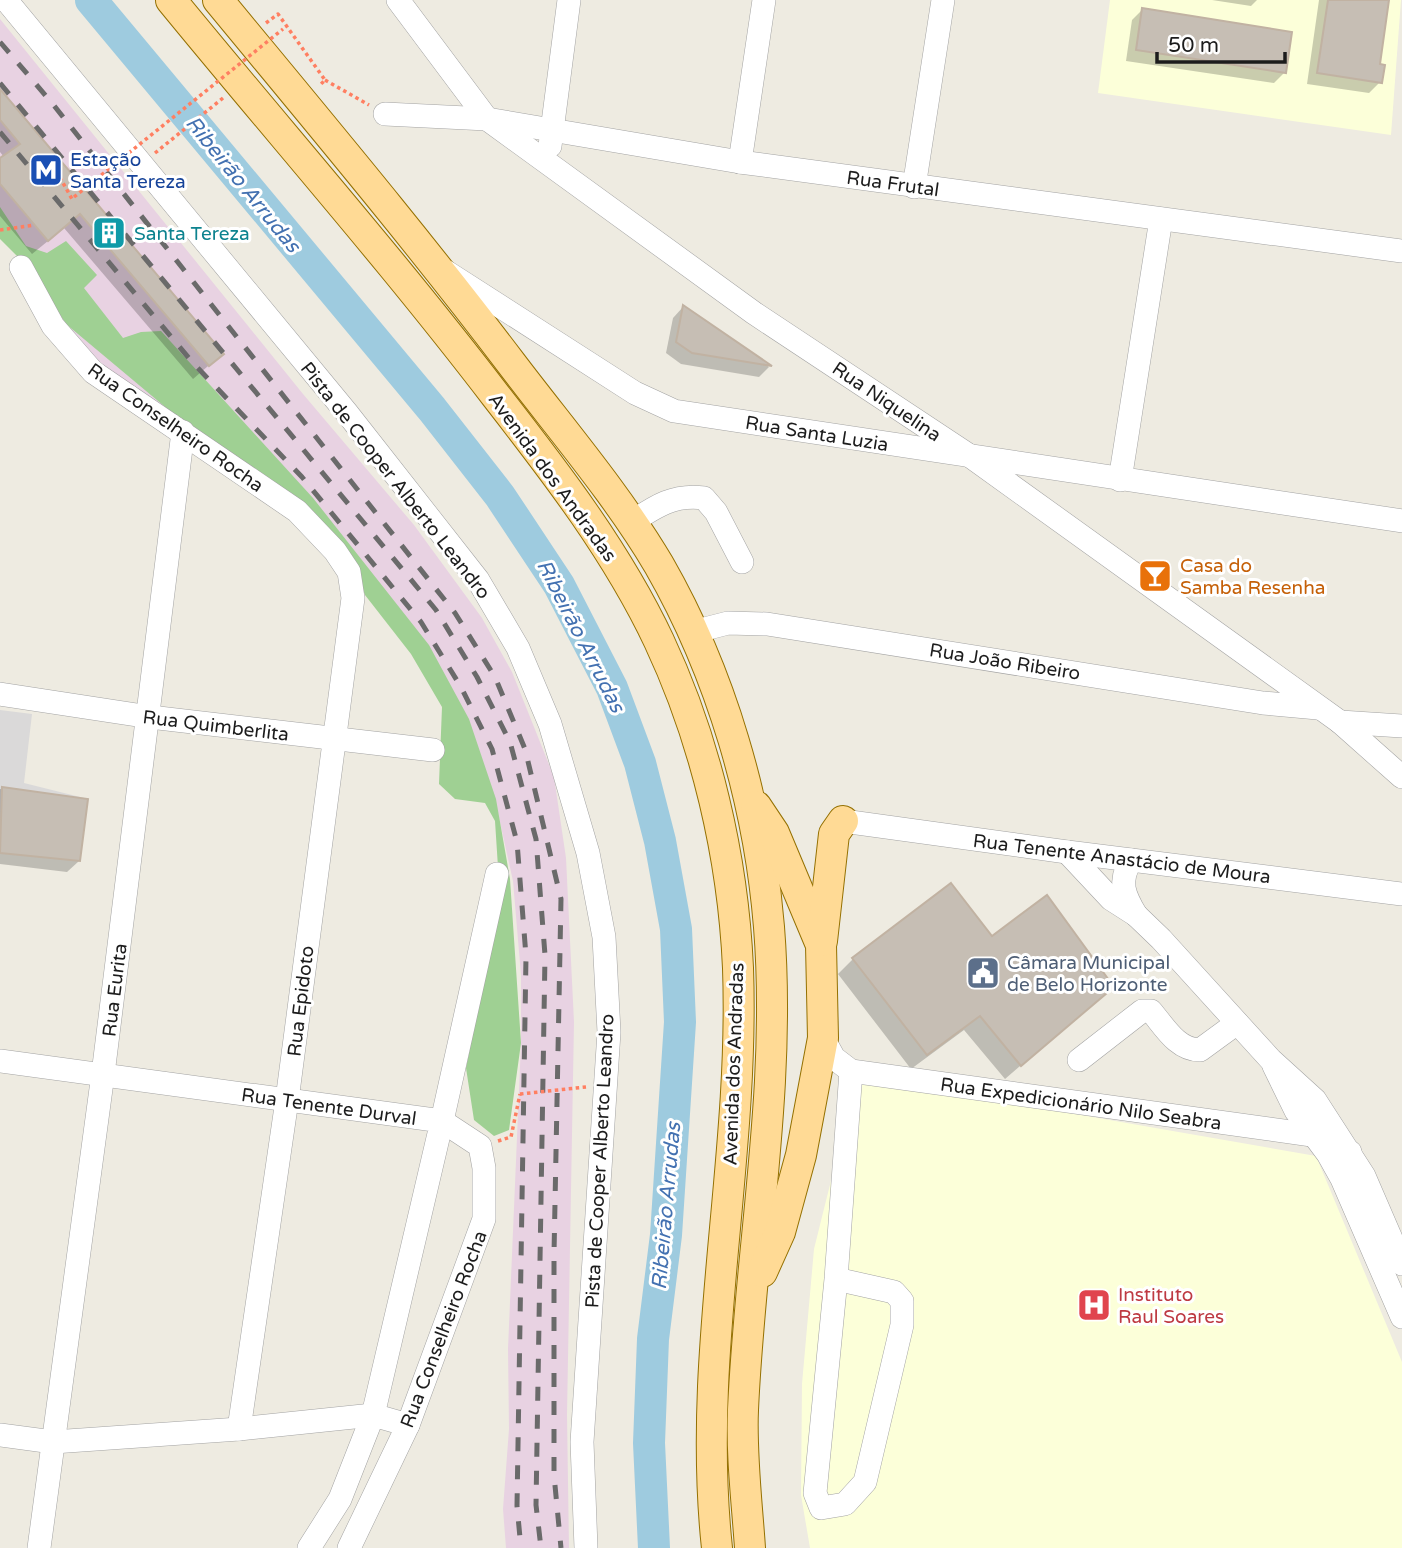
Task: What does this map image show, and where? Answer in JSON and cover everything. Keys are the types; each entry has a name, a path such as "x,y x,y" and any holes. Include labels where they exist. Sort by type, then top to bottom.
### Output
{"main road":[{"name":"Avenida dos Andradas","path":"171,0 439,321 595,529 660,642 695,740 721,831 738,966 734,1134 710,1412 717,1548"},
{"name":"Avenida dos Andradas","path":"218,0 437,265 632,522 660,568 693,632 723,713 748,796 769,925 772,1060 743,1414 750,1548"},
{"path":"748,796 774,833 821,945"},
{"path":"752,1295 780,1232 801,1155 823,1038 821,945 834,834 843,821"}],"street":[{"name":"Pista de Cooper Alberto Leandro","path":"6,0 347,413 478,580 518,648 550,724 588,853 604,937 609,1032 582,1442 586,1548"},
{"name":"Rua Niquelina","path":"398,0 487,119 754,313 970,456 1340,722 1402,777"},
{"path":"548,162 569,0"},
{"path":"740,162 764,0"},
{"path":"914,187 943,0"},
{"name":"Rua Frutal","path":"385,114 487,119 740,162 1402,251"},
{"path":"1121,480 1161,219"},
{"name":"Rua Santa Luzia","path":"437,265 635,393 674,411 1402,521"},
{"name":"Rua Conselheiro Rocha","path":"21,267 53,326 93,372 297,511 335,551 349,572"},
{"name":"Rua Eurita","path":"38,1548 150,717 183,432"},
{"path":"1049,513 1039,496 1037,481 1048,471 1061,470"},
{"path":"632,522 667,500 690,496 704,498 716,512 742,562"},
{"name":"Rua Epidoto","path":"239,1430 287,1101 353,598 349,572"},
{"name":"Rua João Ribeiro","path":"693,632 728,623 767,624 1263,704 1318,708"},
{"path":"1263,704 1271,686 1269,673"},
{"name":"Rua Quimberlita","path":"0,694 150,717 433,750"},
{"path":"1340,722 1402,726"},
{"name":"Rua Tenente Anastácio de Moura","path":"843,821 1402,894"},
{"path":"1066,852 1111,898 1136,915"},
{"path":"1130,860 1122,884 1124,896 1136,915 1271,1060 1315,1100 1364,1176 1402,1264"},
{"path":"480,1146 442,1121 497,874"},
{"path":"1079,1060 1142,1011 1151,1011 1179,1043 1193,1050 1200,1050 1237,1023"},
{"path":"823,1038 834,1058 851,1071 815,1493 821,1508 845,1504 865,1482 902,1325 902,1301 894,1292 835,1279"},
{"path":"1271,1060 1283,1088 1342,1179 1402,1317"},
{"name":"Rua Tenente Durval","path":"0,1061 442,1121 373,1415"},
{"name":"Rua Expedicionário Nilo Seabra","path":"851,1071 1312,1135 1350,1152"},
{"name":"Rua Conselheiro Rocha","path":"349,1548 408,1425 484,1219 484,1168 480,1146"},
{"path":"0,1435 53,1442 239,1430 373,1415 408,1425"},
{"name":"Rua Conselheiro Rocha","path":"309,1548 340,1499 373,1415"}],"path":[{"path":"53,165 72,199 287,26 325,80 385,114"},
{"path":"304,104 325,80"},
{"path":"140,165 241,84"},
{"path":"0,230 34,225"},
{"path":"480,1146 511,1137 520,1094 586,1087"}],"shaded area":[{"path":"1110,0 1401,0 1391,135 1098,93"},
{"path":"0,19 303,394 414,525 482,618 512,672 554,777 566,858 574,1022 567,1415 569,1548 506,1548 503,1509 509,1429 508,1349 521,1043 521,975 513,881 498,813 449,711 356,560 110,371 60,326 0,225"},
{"path":"0,710 32,714 24,783 88,799 80,861 0,853"},
{"name":"Instituto Raul Soares","path":"857,1076 1316,1156 1402,1362 1402,1548 810,1548 801,1495 802,1384 814,1249"}],"green space":[{"path":"0,207 26,246 47,253 66,241 97,275 84,288 123,338 141,332 161,331 313,498 429,645 469,719 496,799 510,879 521,1043 509,1130 494,1136 474,1120 466,1068 500,898 495,821 485,803 455,799 439,784 442,707 411,654 365,595 353,564 66,324 30,269 0,239"}],"building":[{"path":"1328,0 1389,0 1380,64 1385,65 1382,83 1317,73"},
{"path":"1142,8 1292,32 1286,73 1136,50"},
{"name":"Santa Tereza","path":"0,89 224,354 209,366 80,214 48,241 0,184 0,158 20,144 0,120"},
{"path":"683,305 772,366 692,353 676,342"},
{"path":"2,787 88,799 80,861 0,853"},
{"name":"Câmara Municipal de Belo Horizonte","path":"951,883 992,936 1047,895 1114,987 1021,1066 980,1016 927,1055 852,958"}],"waterway":[{"name":"Ribeirão Arrudas","path":"91,0 432,409 500,496 559,585 612,688 640,763 660,841 676,929 680,1022 666,1235 653,1339 649,1443 654,1548"}],"railway":[{"path":"0,42 52,103 455,613 495,677 525,749 561,899 554,1254 554,1475 561,1548"},
{"path":"0,83 436,610 477,677 510,742 536,839 545,955 536,1505 541,1548"},
{"path":"0,132 193,363 302,477 421,622 461,687 492,749 517,842 526,956 517,1506 521,1548"}],"place":[{"name":"Estação Santa Tereza","path":"46,170"},
{"name":"Santa Tereza","path":"109,233"},
{"name":"Casa do Samba Resenha","path":"1155,576"},
{"name":"Câmara Municipal de Belo Horizonte","path":"983,973"},
{"name":"Instituto Raul Soares","path":"1094,1305"}]}
